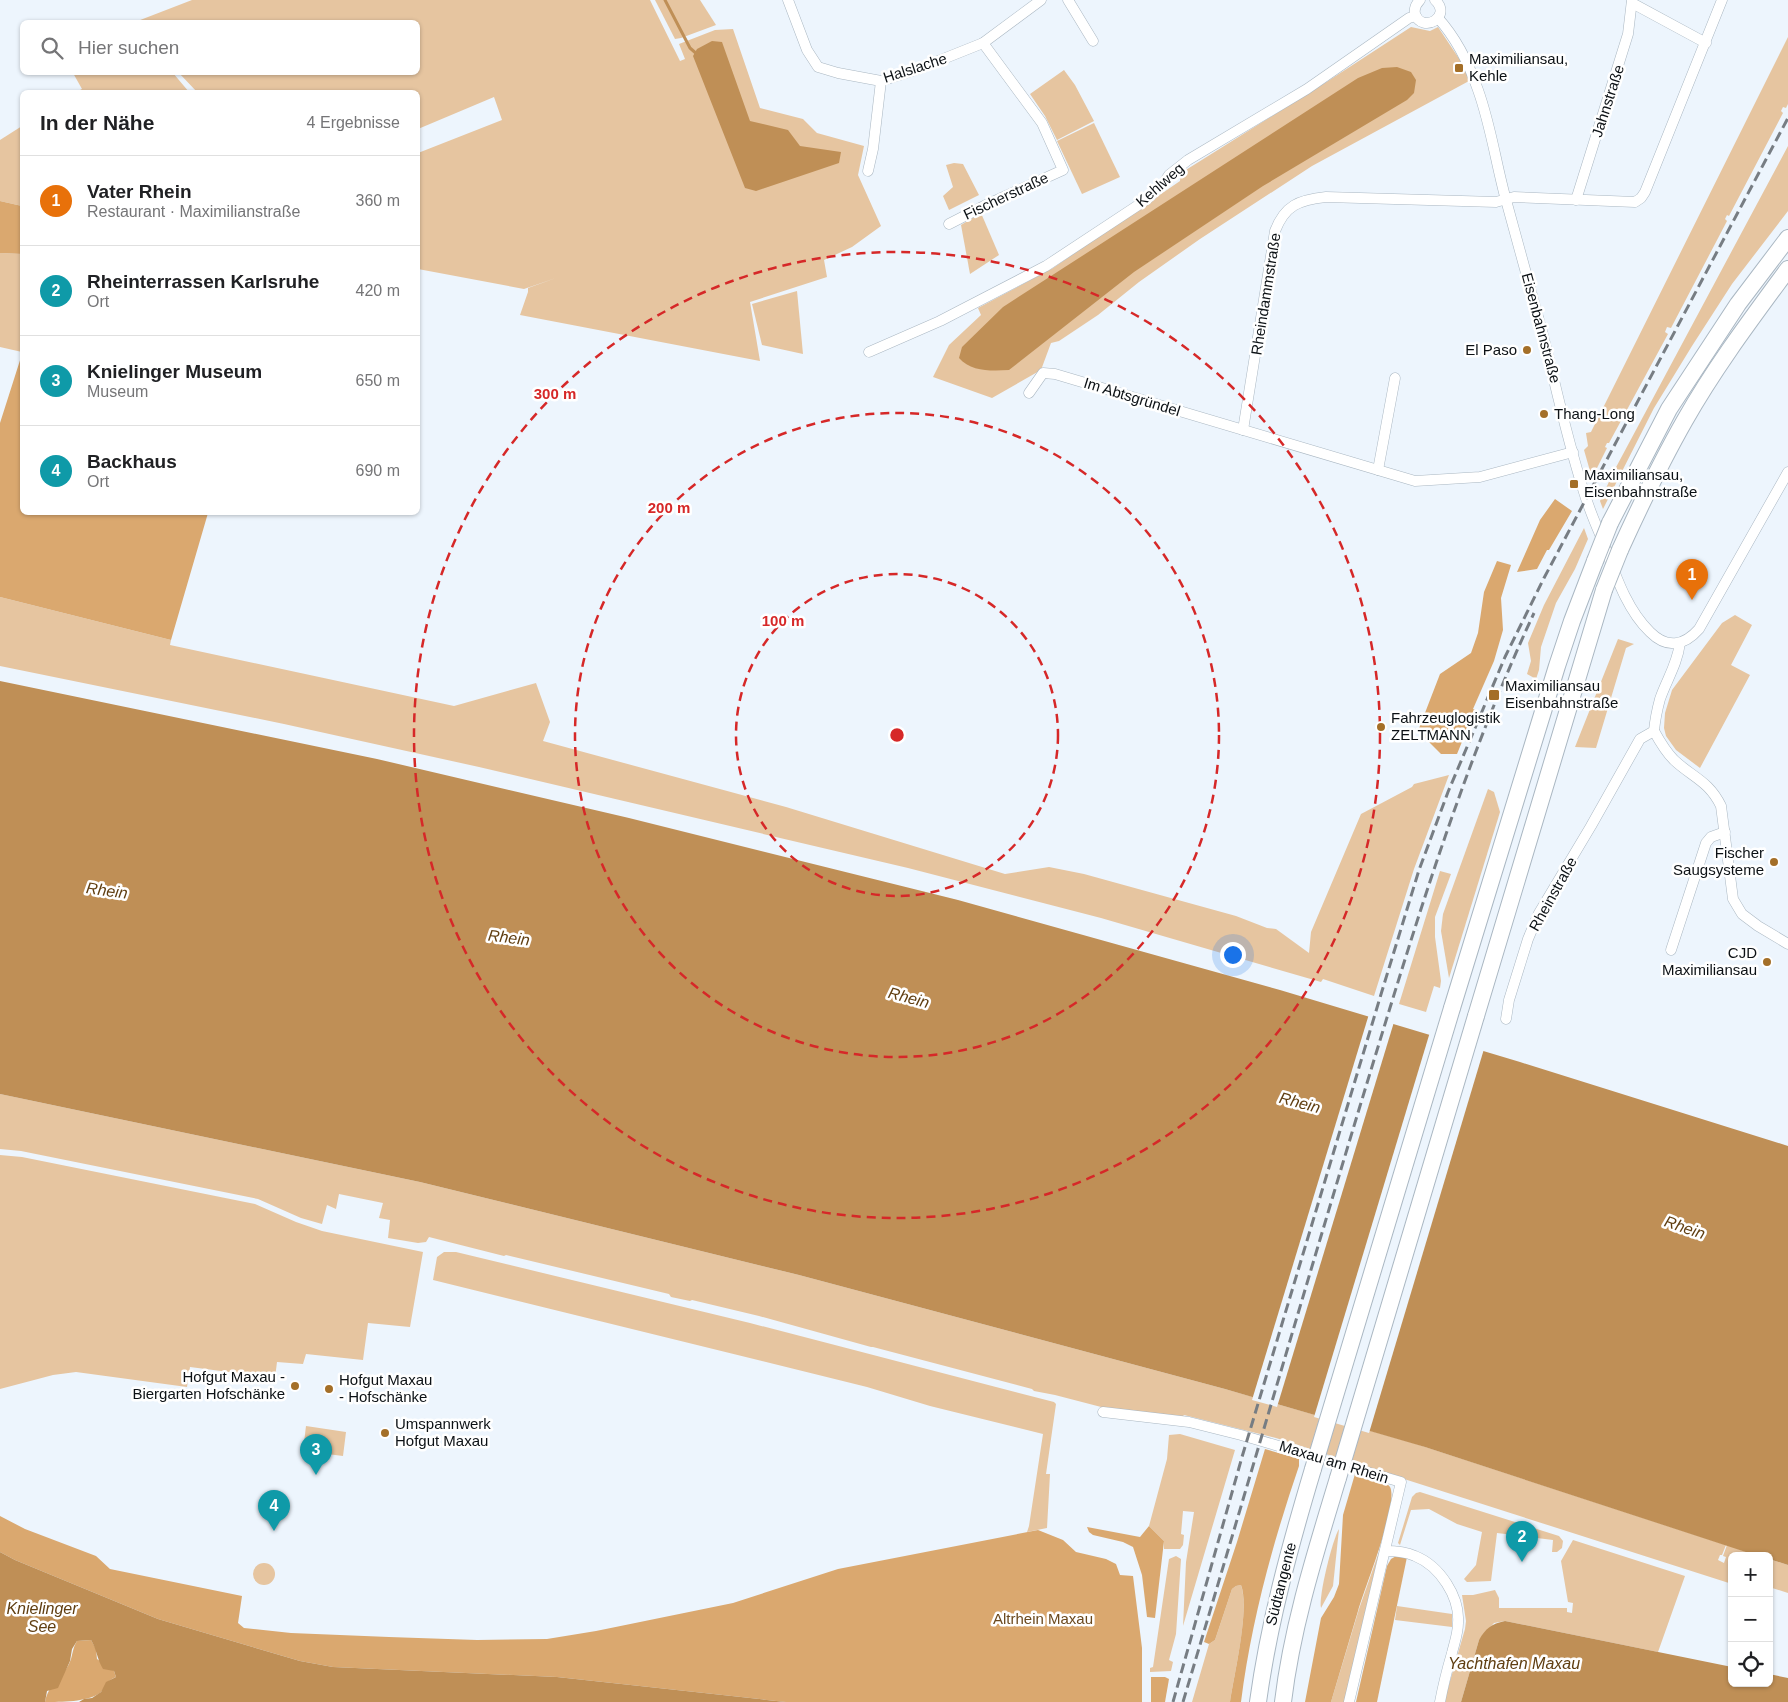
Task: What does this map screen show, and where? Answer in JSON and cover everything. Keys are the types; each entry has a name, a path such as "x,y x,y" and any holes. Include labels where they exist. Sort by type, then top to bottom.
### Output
{"highway":[{"name":"Südtangente","path":"1258,1702 1271,1625 1287,1559 1313,1469 1452,1008 1572,621 1610,523 1649,446 1680,392 1738,304 1788,238"},
{"name":"Südtangente","path":"1283,1702 1298,1621 1318,1546 1559,742 1579,667 1604,590 1640,505 1685,419 1736,342 1788,270"}],"street":[{"name":"Halslache","path":"788,0 807,50 818,66 838,73 881,81 918,69 983,43 1041,0"},
{"path":"1068,0 1093,41"},
{"path":"1419,0 1415,8 1416,16 1426,24 1438,18 1440,5 1435,0"},
{"name":"Rheindammstraße","path":"1243,430 1275,231 1280,218 1289,209 1300,202 1326,197 1496,202 1514,197 1635,202 1641,198 1722,0"},
{"path":"1632,2 1706,43"},
{"name":"Jahnstraße","path":"1576,200 1622,58 1628,34 1632,2"},
{"name":"Kehlweg","path":"868,352 940,321 1046,266 1146,200 1163,184 1169,174 1188,160 1307,89 1409,18 1416,16"},
{"name":"Eisenbahnstraße","path":"1438,18 1457,43 1479,90 1583,491 1622,589 1635,613 1656,637 1668,642 1680,643"},
{"name":"Fischerstraße","path":"950,224 988,204 1063,170 1042,123 983,43"},
{"path":"868,170 873,149 881,81"},
{"name":"Im Abtsgründel","path":"1029,393 1043,373 1054,374 1243,430"},
{"path":"1378,470 1395,378"},
{"path":"1243,430 1415,481 1480,477 1573,452"},
{"path":"1788,472 1699,629 1687,641 1680,643 1678,658 1660,700 1654,731 1663,748 1674,761 1703,781 1716,796 1721,806 1733,899 1742,914 1788,944"},
{"name":"Rheinstraße","path":"1506,1019 1509,1000 1528,939 1539,913 1640,739 1654,731"},
{"path":"1671,950 1706,843 1711,837 1725,832"},
{"name":"Maxau am Rhein","path":"1104,1412 1189,1422 1206,1426 1257,1439 1401,1482 1349,1702"},
{"path":"1385,1551 1409,1554 1423,1560 1442,1578 1453,1594 1458,1614 1458,1630 1440,1702"}],"shaded area":[{"path":"192,0 650,0 680,61 685,59 679,44 715,30 733,29 760,108 803,119 817,133 864,146 858,175 881,226 852,247 824,260 827,277 750,302 760,361 520,315 528,288 556,278 524,289 420,269 420,152 502,120 494,97 420,128 420,90 195,90 181,75 420,75 420,20 140,20"},
{"path":"655,0 700,0 716,25 675,39"},
{"path":"1411,27 1430,31 1438,27 1464,66 1469,81 1312,166 1200,239 1139,282 1098,315 1059,341 1051,343 1041,370 992,398 933,377 949,345 981,315 978,308 1053,268 1180,181 1181,173"},
{"path":"1788,37 1788,104 1786,108 1783,107 1781,111 1783,113 1729,216 1727,215 1725,219 1727,221 1671,328 1667,327 1665,332 1668,334 1609,443 1607,443 1605,447 1607,448 1592,478 1584,450 1588,446 1586,433 1591,432"},
{"path":"1064,70 1075,85 1094,121 1057,140 1045,116 1030,94"},
{"path":"74,75 175,75 187,90 80,90 82,89"},
{"path":"1094,123 1120,177 1082,194 1057,141"},
{"path":"20,127 20,206 0,201 0,140"},
{"path":"1788,146 1788,211 1732,284 1692,346 1654,408 1603,509 1600,501 1614,471"},
{"path":"954,163 963,164 979,195 949,210 943,196 953,187 946,165"},
{"path":"981,213 999,255 970,274 961,225"},
{"path":"0,253 20,254 20,352 0,347"},
{"path":"797,291 803,354 762,345 752,304"},
{"path":"1584,528 1588,539 1575,569 1556,603 1541,647 1539,670 1536,679 1527,674 1531,661 1528,643 1544,605"},
{"path":"0,597 171,640 170,645 454,706 536,683 550,722 543,741 786,807 1005,874 1049,867 1084,874 1236,916 1267,928 1276,929 1309,953 1311,932 1361,814 1412,787 1414,784 1449,775 1414,869 1374,996 1323,979 1321,982 1101,918 908,868 479,767 284,724 0,666"},
{"path":"1735,615 1752,625 1731,665 1750,675 1700,768 1676,750 1666,736 1664,728 1665,713 1672,690 1722,623"},
{"path":"1618,639 1634,644 1626,648 1596,748 1575,747"},
{"path":"1488,789 1494,792 1500,812 1449,978 1441,931 1443,914"},
{"path":"1440,871 1451,874 1435,917 1435,937 1441,981 1440,988 1434,986 1426,1012 1399,1004"},
{"path":"0,1094 420,1182 799,1275 1225,1389 1413,1443 1726,1545 1718,1560 1724,1563 1726,1557 1723,1556 1727,1545 1747,1552 1728,1552 1728,1583 1276,1438 1184,1415 1181,1418 1105,1408 1034,1391 759,1316 671,1297 669,1294 429,1237 426,1242 418,1243 388,1238 390,1220 379,1218 383,1203 339,1194 336,1209 327,1205 322,1224 301,1218 258,1199 21,1151 0,1149"},
{"path":"0,1155 22,1157 255,1204 322,1231 423,1252 410,1327 368,1323 363,1360 306,1354 303,1364 277,1362 275,1378 190,1367 187,1387 76,1372 53,1375 0,1389"},
{"path":"444,1252 456,1252 750,1323 1054,1402 1056,1404 1046,1474 1050,1474 1047,1528 1027,1532 1043,1434 930,1406 867,1387 433,1280 437,1257"},
{"path":"306,1426 346,1432 343,1456 303,1451"},
{"path":"1180,1434 1235,1450 1183,1626 1186,1562 1194,1512 1183,1511 1181,1534 1184,1535 1183,1545 1180,1549 1164,1549 1164,1541 1149,1526 1167,1459 1169,1435"},
{"path":"1420,1492 1559,1536 1563,1541 1562,1548 1557,1552 1552,1552 1553,1540 1529,1537 1530,1528 1524,1526 1522,1536 1497,1533 1491,1581 1467,1582 1464,1579 1476,1565 1482,1532 1457,1524 1429,1509 1411,1510 1400,1545 1398,1543 1412,1497"},
{"path":"1339,1529 1333,1586 1321,1608 1327,1568"},
{"path":"1573,1540 1685,1576 1658,1652 1505,1621 1494,1623 1479,1640 1461,1702 1444,1702 1465,1629 1466,1621 1462,1595 1473,1595 1495,1590 1499,1598 1499,1608 1567,1608 1567,1612 1572,1613 1573,1603 1568,1602 1561,1561"},
{"path":"1380,1549 1344,1702 1331,1702 1359,1609"},
{"path":"1176,1556 1181,1559 1176,1634 1169,1660 1173,1662 1171,1671 1150,1672 1150,1668 1153,1667 1169,1559"},
{"path":"1773,1560 1788,1565 1788,1593 1773,1588"},
{"path":"260,1563 268,1563 275,1570 275,1578 268,1585 260,1585 253,1578 253,1570"},
{"path":"1241,1585 1244,1610 1243,1626 1230,1702 1192,1702 1209,1644 1215,1640 1232,1589"},
{"path":"1397,1606 1452,1614 1452,1627 1395,1620"}],"green space":[{"path":"0,201 20,206 20,254 0,253"},
{"path":"20,360 20,515 207,515 171,640 0,597 0,423"},
{"path":"1555,499 1572,511 1537,569 1517,572 1540,520"},
{"path":"1497,561 1511,565 1501,598 1503,630 1494,661 1473,709 1475,710 1457,754 1441,754 1418,731 1440,674 1471,653 1478,633 1484,592"},
{"path":"1265,1449 1299,1459 1299,1466 1264,1582 1245,1672 1241,1702 1230,1702 1243,1625 1244,1609 1241,1585 1232,1589 1215,1640 1209,1644 1204,1642"},
{"path":"1355,1474 1384,1482 1390,1487 1390,1510 1331,1702 1305,1702 1321,1618 1334,1597 1339,1584 1343,1515"},
{"name":"Altrhein Maxau","path":"0,1516 25,1529 96,1556 110,1569 242,1596 238,1623 244,1628 291,1633 477,1640 547,1639 596,1631 733,1603 838,1569 1038,1530 1063,1540 1076,1552 1106,1559 1116,1564 1120,1575 1133,1576 1142,1648 1142,1702 786,1702 557,1677 333,1667 300,1661 158,1619 15,1560 0,1552"},
{"path":"1149,1526 1164,1541 1155,1618 1147,1617 1142,1575 1133,1547 1123,1542 1093,1535 1087,1527 1140,1537"},
{"path":"1398,1555 1407,1557 1377,1702 1356,1702 1387,1566 1391,1559"},
{"path":"91,1640 96,1649 97,1659 114,1671 116,1677 109,1681 100,1693 95,1696 74,1701 45,1702 49,1690 69,1664 77,1641"},
{"path":"1151,1677 1165,1677 1169,1679 1165,1702 1151,1702"}],"water":[{"path":"712,41 722,42 750,121 788,130 800,146 841,152 839,163 756,191 745,188 693,56 697,49"},
{"path":"1397,67 1411,72 1416,80 1414,93 1407,100 1263,186 1134,272 1009,370 976,368 969,366 959,358 962,347 1003,307 1358,78 1382,68"},
{"name":"Rhein","path":"0,681 377,759 629,818 958,900 1280,990 1520,1062 1788,1146 1788,1565 1773,1560 1773,1552 1746,1552 1425,1447 1225,1389 799,1275 420,1182 0,1094"},
{"name":"Knielinger See","path":"0,1552 15,1560 158,1619 300,1661 333,1667 557,1677 786,1702 79,1702 92,1698 101,1692 106,1682 116,1677 114,1671 103,1669 91,1640 77,1641 72,1649 70,1661 58,1688 47,1691 45,1702 0,1702"},
{"name":"Yachthafen Maxau","path":"1505,1621 1728,1666 1728,1687 1773,1687 1773,1675 1788,1678 1788,1702 1461,1702 1479,1640 1489,1627"}],"pier":[{"path":"1369,1014 1394,1022 1277,1407 1252,1400"},
{"path":"1430,1032 1484,1049 1369,1433 1314,1417"}],"waterway":[{"path":"665,0 690,48 698,55"}],"railway":[{"path":"1173,1702 1242,1457 1382,991 1419,870 1448,792 1505,657 1544,578 1788,118"},
{"path":"1183,1702 1379,1043 1438,856 1507,673 1534,613"}],"place":[{"name":"Maximiliansau, Kehle","path":"1459,68"},
{"name":"El Paso","path":"1527,350"},
{"name":"Thang-Long","path":"1544,414"},
{"name":"Maximiliansau, Eisenbahnstraße","path":"1574,484"},
{"name":"Vater Rhein","path":"1692,600"},
{"name":"Maximiliansau Eisenbahnstraße","path":"1494,695"},
{"name":"Fahrzeuglogistik ZELTMANN","path":"1381,727"},
{"name":"Fischer Saugsysteme","path":"1774,862"},
{"name":"CJD Maximiliansau","path":"1767,962"},
{"name":"Hofgut Maxau - Biergarten Hofschänke","path":"295,1386"},
{"name":"Hofgut Maxau - Hofschänke","path":"329,1389"},
{"name":"Umspannwerk Hofgut Maxau","path":"385,1433"},
{"name":"Knielinger Museum","path":"316,1475"},
{"name":"Backhaus","path":"274,1531"},
{"name":"Rheinterrassen Karlsruhe","path":"1522,1562"}]}
